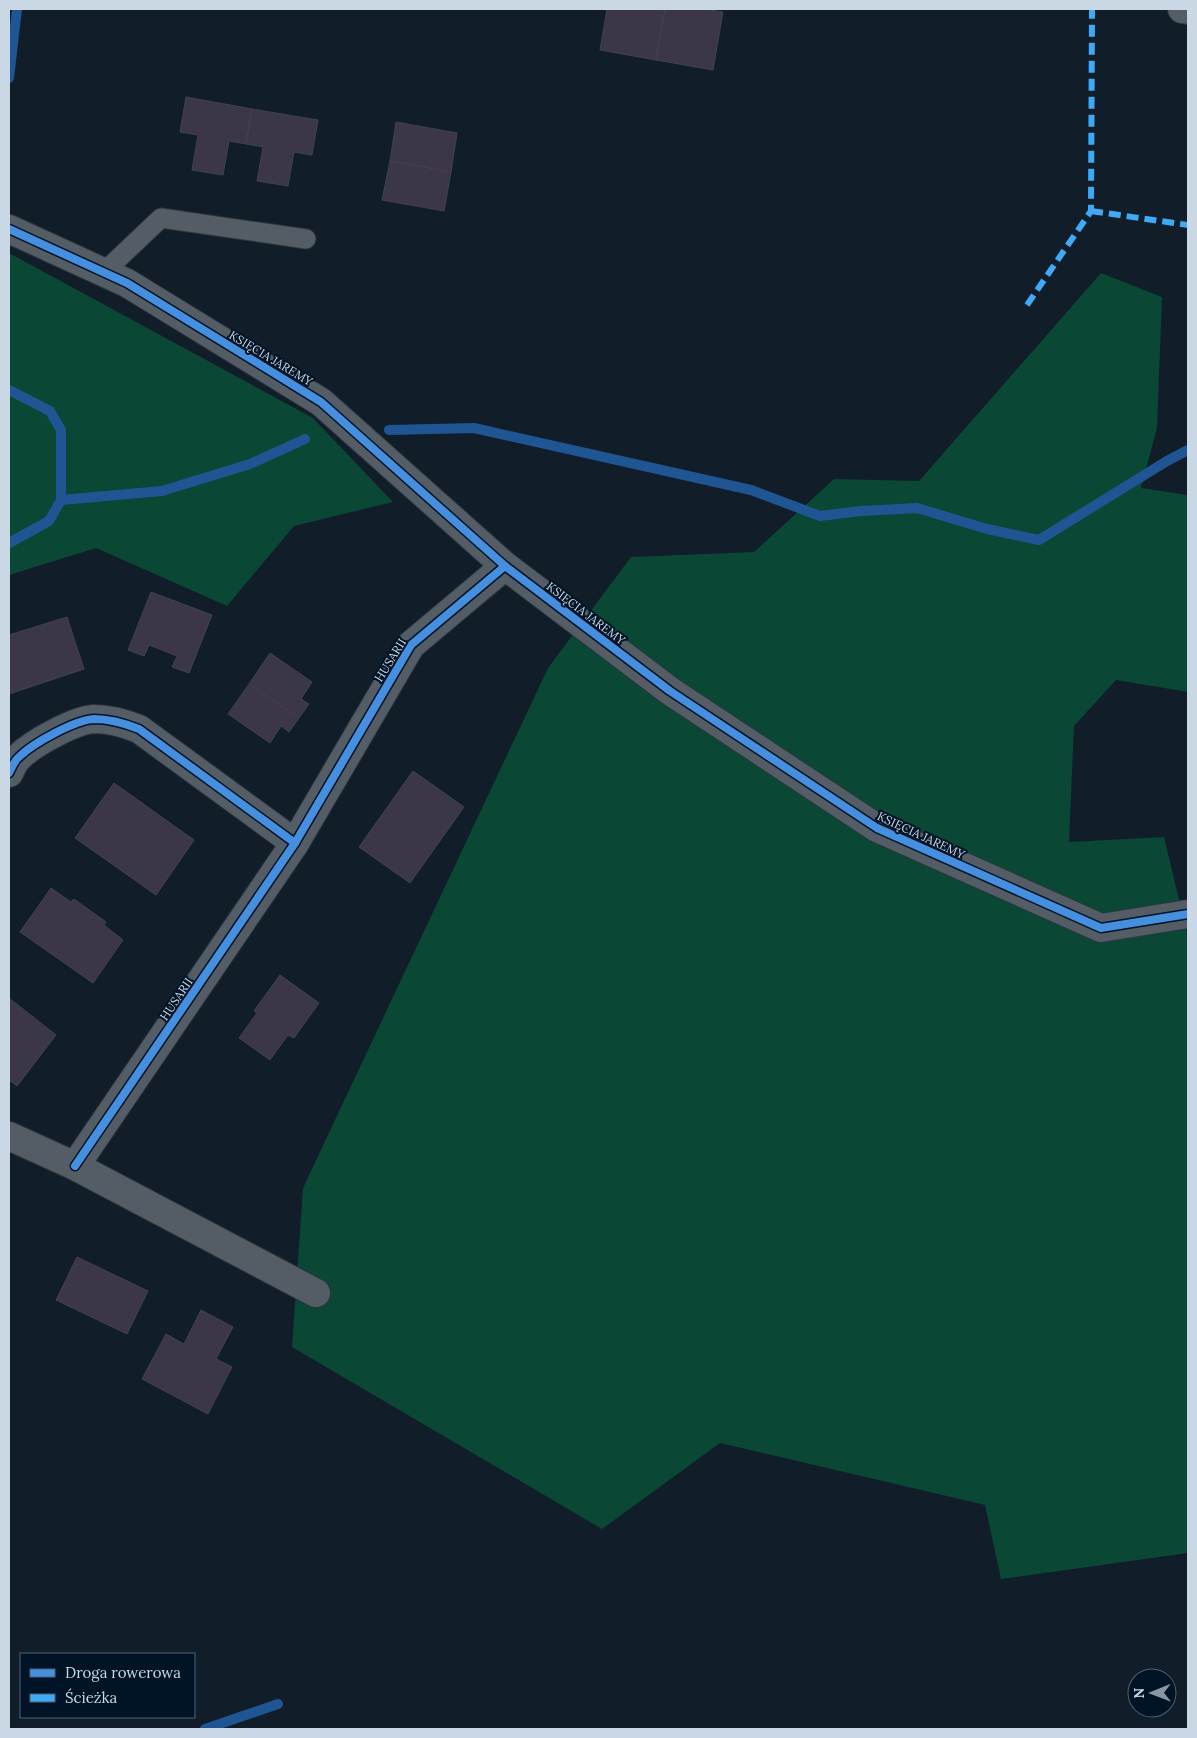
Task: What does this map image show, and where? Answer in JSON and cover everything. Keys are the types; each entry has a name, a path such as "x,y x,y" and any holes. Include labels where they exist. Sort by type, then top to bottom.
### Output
{"street":[{"path":"1182,9 1188,10"},
{"name":"KSIĘCIA JAREMY","path":"9,229 127,283 321,402 505,566 670,691 877,828 1100,928 1188,914"},
{"name":"HUSARII","path":"76,1166 295,843 411,645 505,566"},
{"path":"9,773 17,758 38,742 66,728 92,719 118,721 138,729 295,843"},
{"path":"9,1136 76,1166 316,1294"}],"lane":[{"path":"104,272 161,218 306,239"}],"green space":[{"path":"9,253 313,418 393,502 294,526 227,606 96,548 9,575"},
{"path":"1101,273 1162,297 1157,428 1141,488 1188,495 1188,692 1116,680 1074,726 1069,842 1164,837 1188,937 1188,1553 1001,1579 985,1505 720,1443 602,1529 292,1347 303,1188 548,668 631,557 754,552 834,479 919,481"}],"building":[{"path":"607,9 665,9 656,60 600,50"},
{"path":"665,9 704,9 723,12 713,70 656,60"},
{"path":"186,97 252,109 246,144 229,141 223,175 192,170 198,135 180,132"},
{"path":"252,109 318,120 312,155 294,152 288,186 257,181 263,147 246,144"},
{"path":"396,122 457,133 451,172 390,161"},
{"path":"390,161 451,172 444,211 382,200"},
{"path":"151,592 212,615 189,673 172,667 177,656 149,645 144,656 128,650"},
{"path":"67,617 84,669 9,694 9,635"},
{"path":"270,653 312,682 301,699 309,704 299,718 249,684"},
{"path":"249,684 299,718 289,732 281,726 270,743 228,714"},
{"path":"413,771 464,807 410,883 359,847"},
{"path":"114,783 194,840 156,895 75,838"},
{"path":"51,888 71,902 74,899 106,922 104,925 123,940 93,983 20,932"},
{"path":"280,975 319,1003 294,1038 288,1035 270,1060 239,1038 257,1013 254,1011"},
{"path":"9,998 56,1035 17,1086 9,1080"},
{"path":"77,1257 148,1291 127,1334 56,1300"},
{"path":"201,1310 233,1327 216,1359 232,1367 208,1414 142,1379 166,1334 184,1344"}],"waterway":[{"path":"9,78 17,9"},
{"path":"9,390 50,411 61,430 61,500 49,521 9,543"},
{"path":"389,430 474,428 751,490 820,516 861,511 917,508 987,529 1039,540 1188,450"},
{"path":"61,500 162,491 250,464 305,439"},
{"path":"205,1729 278,1704"}],"marked path":[{"path":"1027,305 1091,211 1092,9"},
{"path":"1091,211 1188,225"}],"cycle path":[{"path":"9,229 127,283 321,402 505,566 670,691 877,828 1101,928 1188,914"},
{"path":"75,1166 295,843 411,645 505,566"},
{"path":"9,773 16,760 25,751 76,723 94,719 117,722 139,729 295,843"}]}
